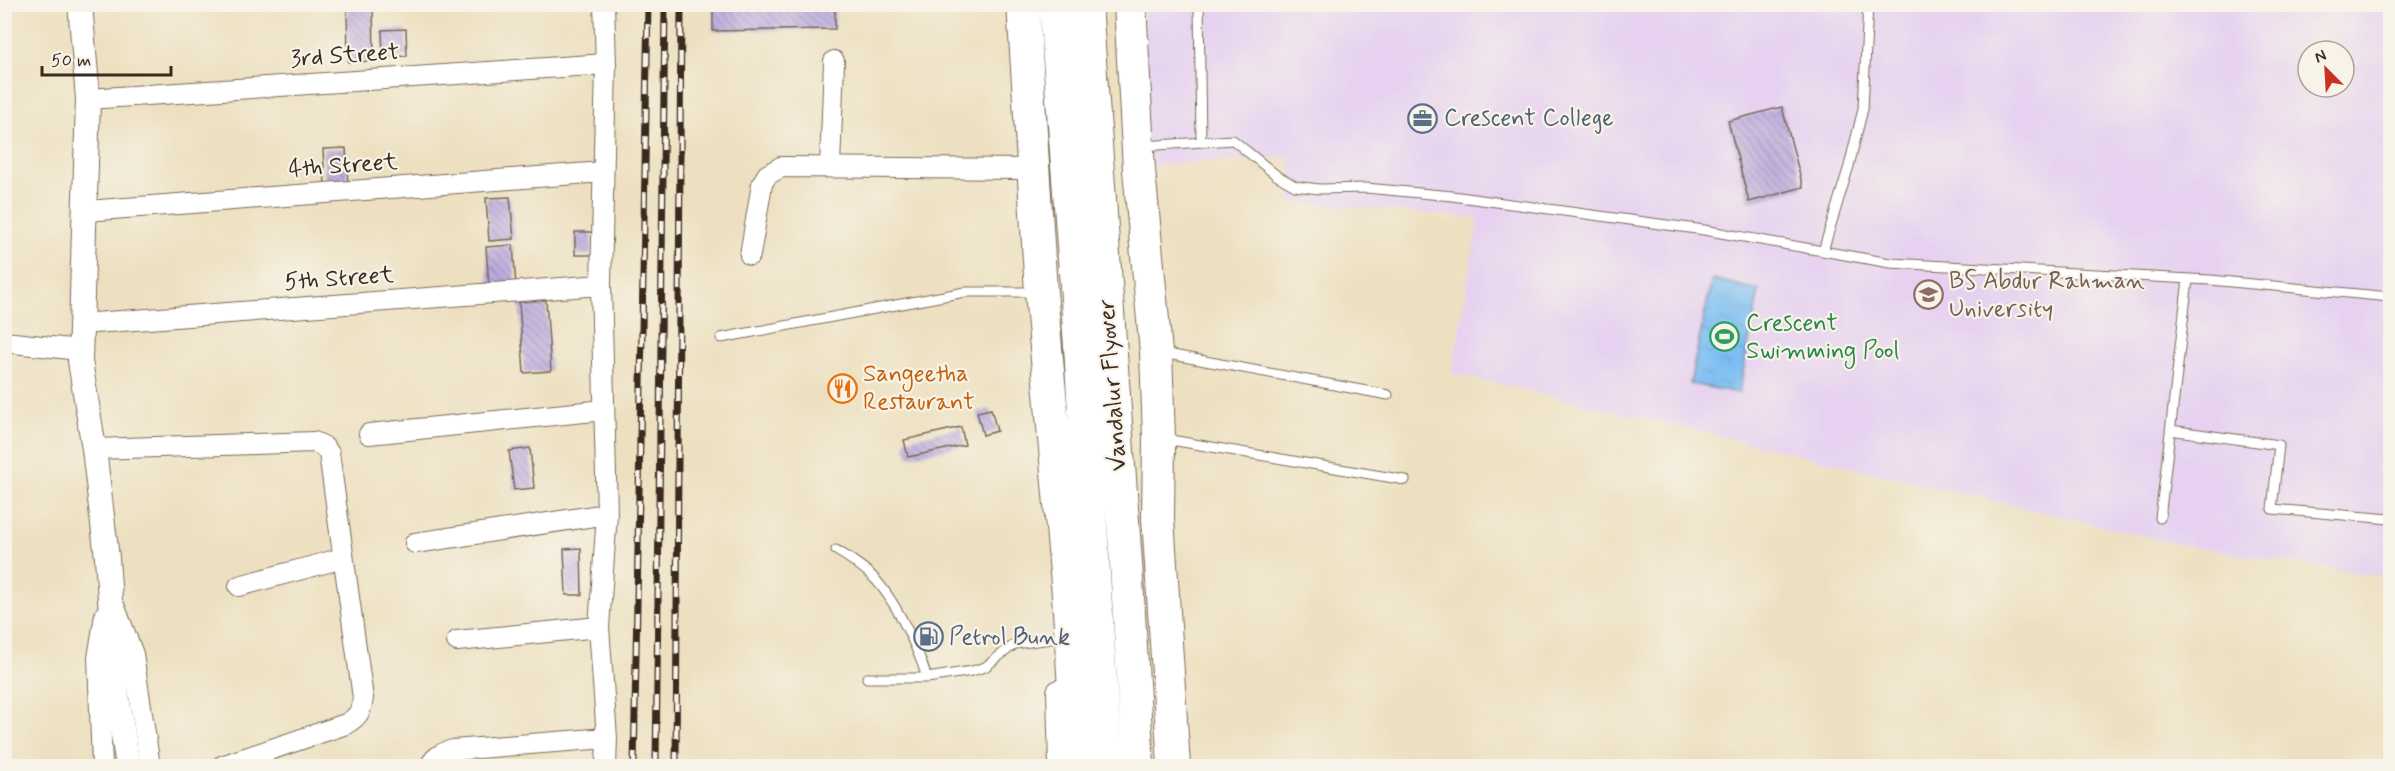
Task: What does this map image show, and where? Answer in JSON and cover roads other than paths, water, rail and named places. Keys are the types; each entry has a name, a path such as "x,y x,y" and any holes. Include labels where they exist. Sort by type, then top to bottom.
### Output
{"highway":[{"path":"1023,4 1041,292 1063,542 1079,766"},
{"name":"Vandalur Flyover","path":"1055,4 1077,299 1106,766"},
{"name":"Vandalur Flyover","path":"1086,4 1138,766"},
{"path":"1130,4 1138,147 1156,352 1159,438 1158,518 1174,766"}],"street":[{"path":"80,4 88,99 80,361 94,449 118,702 128,766"},
{"path":"604,4 606,64 601,285 607,514 599,627 607,738 606,766"},
{"path":"830,167 834,61"},
{"name":"3rd Street","path":"88,99 606,64"},
{"path":"750,255 762,184 767,175 781,167 1032,169"},
{"name":"4th Street","path":"86,211 603,172"},
{"name":"5th Street","path":"81,324 601,285"},
{"path":"4,342 80,350"},
{"path":"369,434 604,410"},
{"path":"94,449 314,442 323,446 329,453 363,698 361,711 356,718 346,724 222,766"},
{"path":"415,543 607,514"},
{"path":"1061,766 1058,610 1063,542"},
{"path":"239,586 343,558"},
{"path":"102,766 98,658 108,591"},
{"path":"108,591 128,636 133,654 150,766"},
{"path":"457,641 599,627"},
{"path":"111,766 106,717 118,702"},
{"path":"429,766 441,753 453,750 607,738"}],"lane":[{"path":"1199,4 1201,141"},
{"path":"1822,251 1850,166 1863,109 1868,4"},
{"path":"1138,147 1233,140 1276,175 1295,186 1319,189 1366,188 1452,196 1704,230 1890,263 2188,279 2391,297"},
{"path":"2160,518 2188,279"},
{"path":"721,338 965,292 1041,292"},
{"path":"1156,352 1388,395"},
{"path":"2170,430 2279,445 2272,509 2391,519"},
{"path":"1159,438 1405,480"},
{"path":"836,550 873,576 884,590 899,614 922,661 927,678"},
{"path":"867,678 927,678 985,667 1015,644 1058,638"}],"water":[{"name":"Crescent Swimming Pool","path":"1712,279 1759,290 1739,393 1690,384"}],"railway":[{"path":"634,766 648,4"},
{"path":"656,766 665,4"},
{"path":"676,766 681,4"}],"place":[{"name":"Crescent College","path":"1423,118"},
{"name":"BS Abdur Rahman University","path":"1928,295"},
{"name":"Crescent Swimming Pool","path":"1725,337"},
{"name":"Sangeetha Restaurant","path":"842,388"},
{"name":"Petrol Bunk","path":"928,637"}]}
